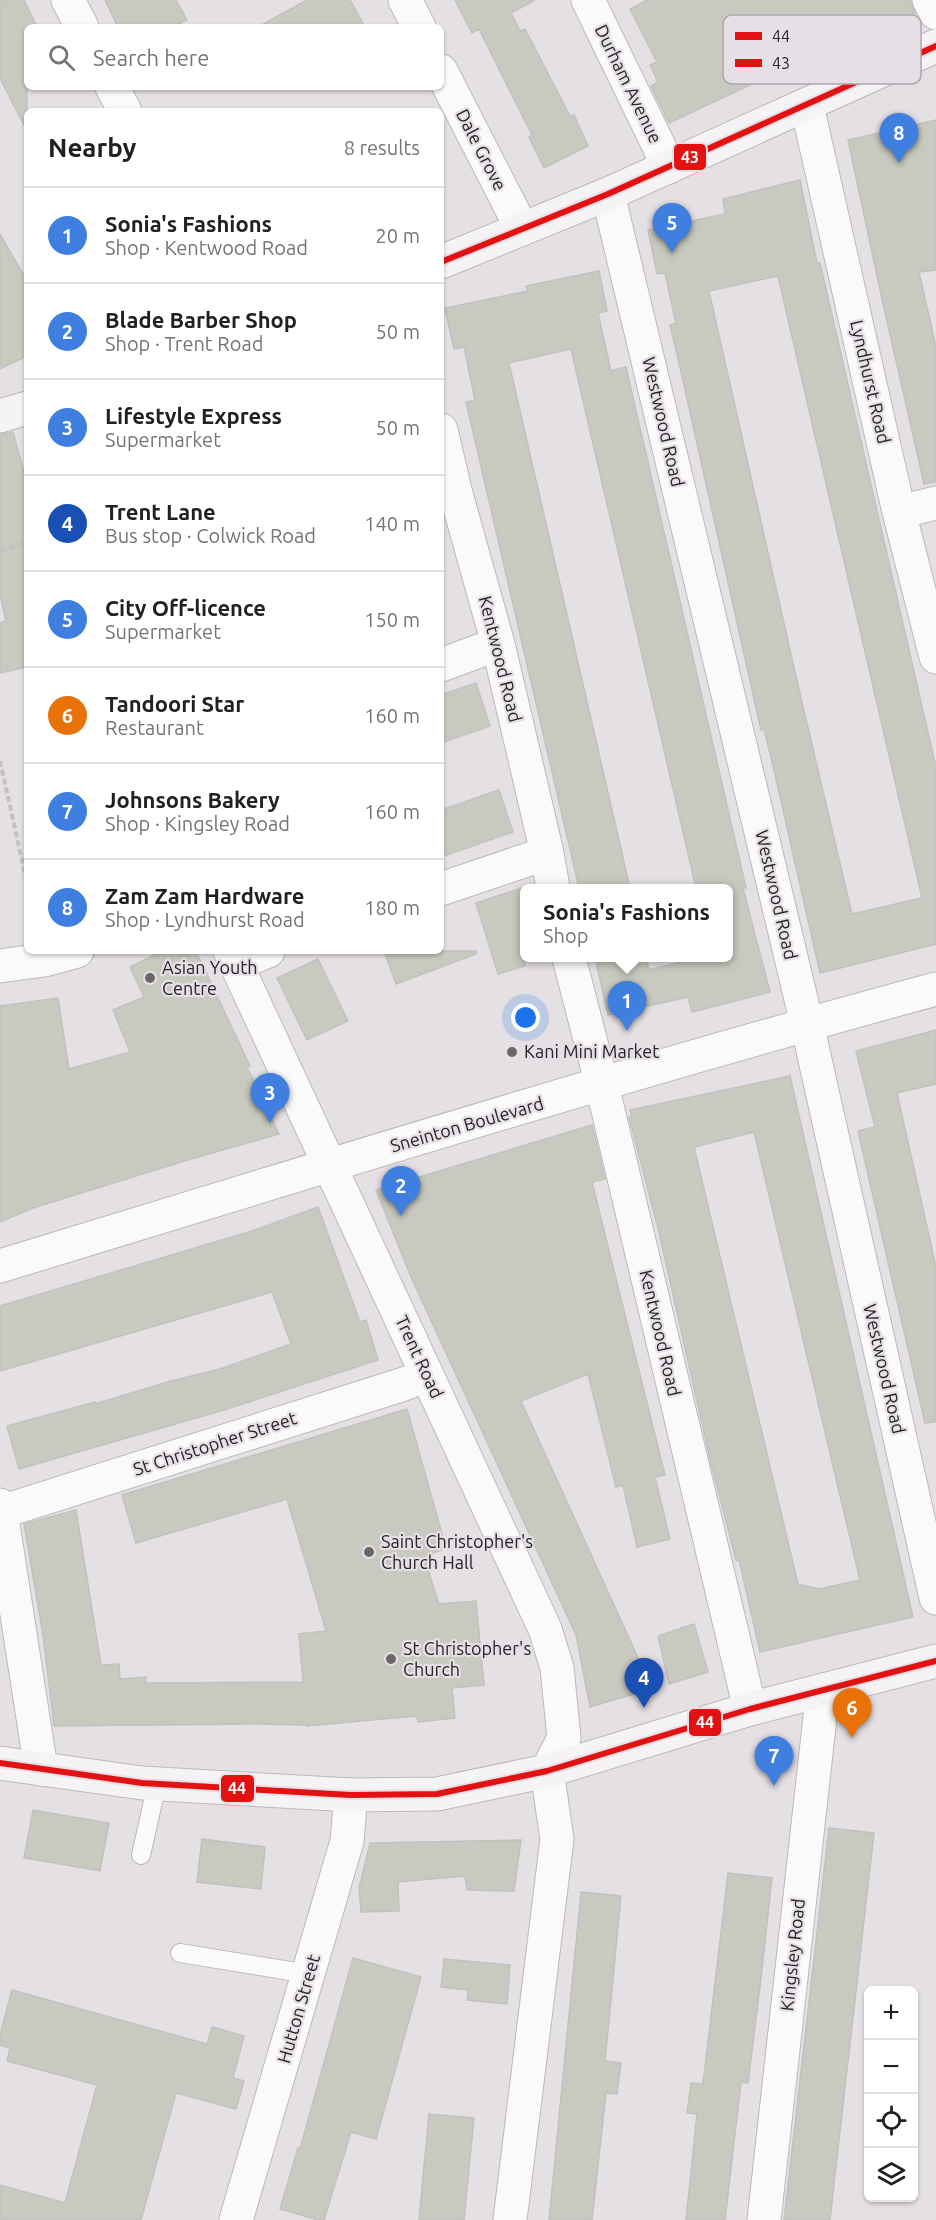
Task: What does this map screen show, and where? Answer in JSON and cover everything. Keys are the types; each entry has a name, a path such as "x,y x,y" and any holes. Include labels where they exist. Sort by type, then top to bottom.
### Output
{"street":[{"path":"68,0 80,24"},
{"path":"405,0 417,24"},
{"path":"929,0 936,13"},
{"name":"Durham Avenue","path":"594,2 669,167"},
{"path":"921,53 936,46"},
{"name":"Dale Grove","path":"444,76 522,229"},
{"path":"444,261 608,194 854,84"},
{"path":"114,90 123,108"},
{"name":"Lyndhurst Road","path":"807,106 899,512 936,657"},
{"name":"Westwood Road","path":"608,194 807,1024 936,1598"},
{"name":"Kentwood Road","path":"444,443 498,644 552,884"},
{"path":"899,512 936,503"},
{"path":"444,663 498,644"},
{"path":"444,888 547,853"},
{"path":"0,966 44,960 66,954"},
{"path":"233,957 250,954"},
{"name":"Trent Road","path":"233,957 545,1629 556,1668 564,1738 547,1771"},
{"name":"Kentwood Road","path":"570,962 602,1085 750,1709"},
{"name":"Sneinton Boulevard","path":"0,1266 330,1165 807,1024 936,989"},
{"name":"St Christopher Street","path":"1,1509 428,1375"},
{"path":"1,1509 41,1769"},
{"path":"0,1763 157,1784 351,1795 437,1794 547,1771 750,1709 936,1661"},
{"name":"Kingsley Road","path":"764,2220 823,1690"},
{"path":"510,2220 556,1839 547,1771"},
{"name":"Hutton Street","path":"236,2220 347,1841 351,1795"}],"lane":[{"path":"141,1855 157,1784"},
{"path":"180,1953 309,1974"}],"path":[{"path":"0,550 24,544"},
{"path":"0,761 24,870"}],"building":[{"path":"0,0 24,0 36,24 24,24 24,90 27,90 27,108 24,108 24,125 0,78"},
{"path":"105,0 176,0 187,20 178,24 117,24"},
{"path":"307,0 350,0 363,24 263,24"},
{"path":"455,0 535,0 511,13 520,31 525,29 570,116 574,115 588,146 544,168 529,137 532,135 479,29 472,33"},
{"path":"647,0 910,0 915,13 911,15 723,15 723,84 752,84 669,123 651,86 658,82 650,65 657,62 630,9"},
{"path":"936,120 936,270 919,272 936,347 936,482 924,484 848,140"},
{"path":"800,180 817,263 820,263 936,767 936,944 820,973 774,770 764,729 761,730 670,325 676,323 665,273 657,274 648,230 725,214 723,199","holes":["778,276 922,898 852,914 709,291"]},
{"path":"0,234 24,276 24,357 0,369"},
{"path":"599,271 607,311 598,313 611,371 626,367 746,888 743,888 770,992 692,1012 688,997 608,1015 596,962 647,962 649,970 681,962 733,962 733,884 695,884 571,349 509,363 629,884 578,884 466,402 475,400 464,347 454,349 445,308 528,291 526,286"},
{"path":"13,432 24,472 24,668 0,673 0,623 6,621 0,595 0,434"},
{"path":"476,683 490,726 444,742 444,694"},
{"path":"499,790 513,832 444,856 444,809"},
{"path":"520,889 520,962 525,962 525,966 498,974 476,903"},
{"path":"444,951 476,951 476,954 396,984 385,954 444,954"},
{"path":"156,954 197,954 279,1134 33,1208 0,1222 0,1006 58,998 69,1069 130,1052 113,1010 144,997 130,967"},
{"path":"318,959 348,1021 307,1040 277,978"},
{"path":"936,1030 936,1084 897,1093 936,1267 936,1422 925,1423 858,1131 875,1127 856,1051"},
{"path":"790,1076 913,1617 760,1652 739,1559 736,1560 711,1463 658,1228 629,1117 632,1116 630,1110","holes":["754,1132 860,1580 819,1589 798,1584 694,1147"]},
{"path":"592,1125 605,1179 592,1182 665,1475 655,1477 670,1539 637,1547 623,1485 616,1487 588,1374 521,1401 654,1688 590,1707 576,1635 411,1277 376,1190"},
{"path":"318,1207 360,1322 366,1320 378,1360 224,1410 19,1469 7,1426 220,1369 291,1344 272,1292 0,1371 0,1306 252,1231"},
{"path":"407,1409 446,1548 424,1557 439,1604 476,1601 484,1685 452,1688 455,1718 418,1722 417,1716 307,1726 252,1724 54,1726 43,1635 24,1524 76,1510 101,1665 119,1664 120,1679 146,1677 146,1683 303,1682 299,1634 326,1631 287,1499 136,1543 122,1495"},
{"path":"694,1624 708,1672 669,1684 658,1636"},
{"path":"33,1810 109,1823 100,1871 24,1858"},
{"path":"829,1828 874,1833 830,2220 784,2220"},
{"path":"202,1839 265,1847 261,1889 197,1882"},
{"path":"521,1840 514,1891 467,1890 465,1876 398,1882 399,1911 361,1912 359,1888 370,1843"},
{"path":"728,1873 772,1878 761,1978 748,2083 741,2082 725,2220 686,2220 697,2114 687,2113 691,2083 703,2084"},
{"path":"581,1892 621,1896 605,2061 621,2063 617,2094 606,2093 592,2220 549,2220"},
{"path":"353,1958 421,1977 376,2139 351,2132 324,2220 318,2220 280,2209 298,2148 300,2149"},
{"path":"444,1959 510,1965 507,2004 467,2000 468,1990 441,1987"},
{"path":"12,1990 207,2044 212,2027 244,2036 233,2078 244,2081 236,2109 176,2093 141,2220 0,2220 0,2185 65,2203 97,2085 7,2061 10,2048 0,2045 0,2035"},
{"path":"429,2114 474,2118 464,2220 419,2220"}],"transit line":[{"name":"43","path":"921,53 936,46"},
{"name":"43","path":"444,261 608,194 852,84"},
{"name":"44","path":"0,1763 142,1783 351,1795 437,1794 547,1771 750,1709 936,1661"}],"place":[{"name":"Zam Zam Hardware","path":"899,163"},
{"name":"City Off-licence","path":"672,253"},
{"name":"Asian Youth Centre","path":"150,978"},
{"name":"Sonia's Fashions","path":"627,1031"},
{"name":"Kani Mini Market","path":"512,1052"},
{"name":"Lifestyle Express","path":"270,1123"},
{"name":"Blade Barber Shop","path":"401,1216"},
{"name":"Saint Christopher's Church Hall","path":"369,1552"},
{"name":"St Christopher's Church","path":"391,1659"},
{"name":"Trent Lane","path":"644,1708"},
{"name":"Tandoori Star","path":"852,1738"},
{"name":"Johnsons Bakery","path":"774,1786"}]}
